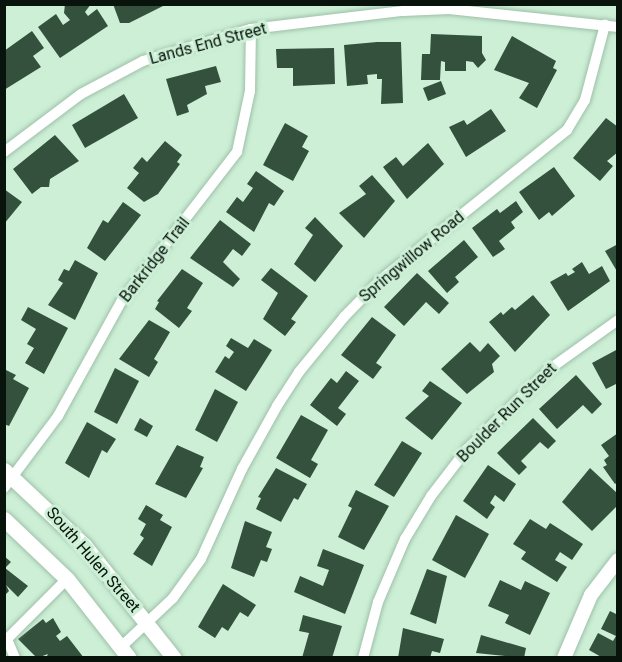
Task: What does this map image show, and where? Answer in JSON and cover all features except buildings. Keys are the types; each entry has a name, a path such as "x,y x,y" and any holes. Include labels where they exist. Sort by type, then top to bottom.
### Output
{"main road":[{"name":"South Hulen Street","path":"7,478 84,545 174,657"},
{"name":"South Hulen Street","path":"4,519 66,579 125,652"}],"street":[{"name":"Lands End Street","path":"4,152 81,94 143,61 251,29 402,11 449,9 618,27"},
{"name":"Springwillow Road","path":"125,652 201,559 242,469 299,372 344,317 378,282 567,130 585,100 604,25"},
{"name":"Barkridge Trail","path":"7,478 58,416 121,302 237,152 250,91 251,29"},
{"name":"Boulder Run Street","path":"363,657 378,602 400,550 431,496 467,449 551,368 618,320"},
{"path":"564,657 591,595 618,560"},
{"path":"15,657 7,639 66,579"}]}
